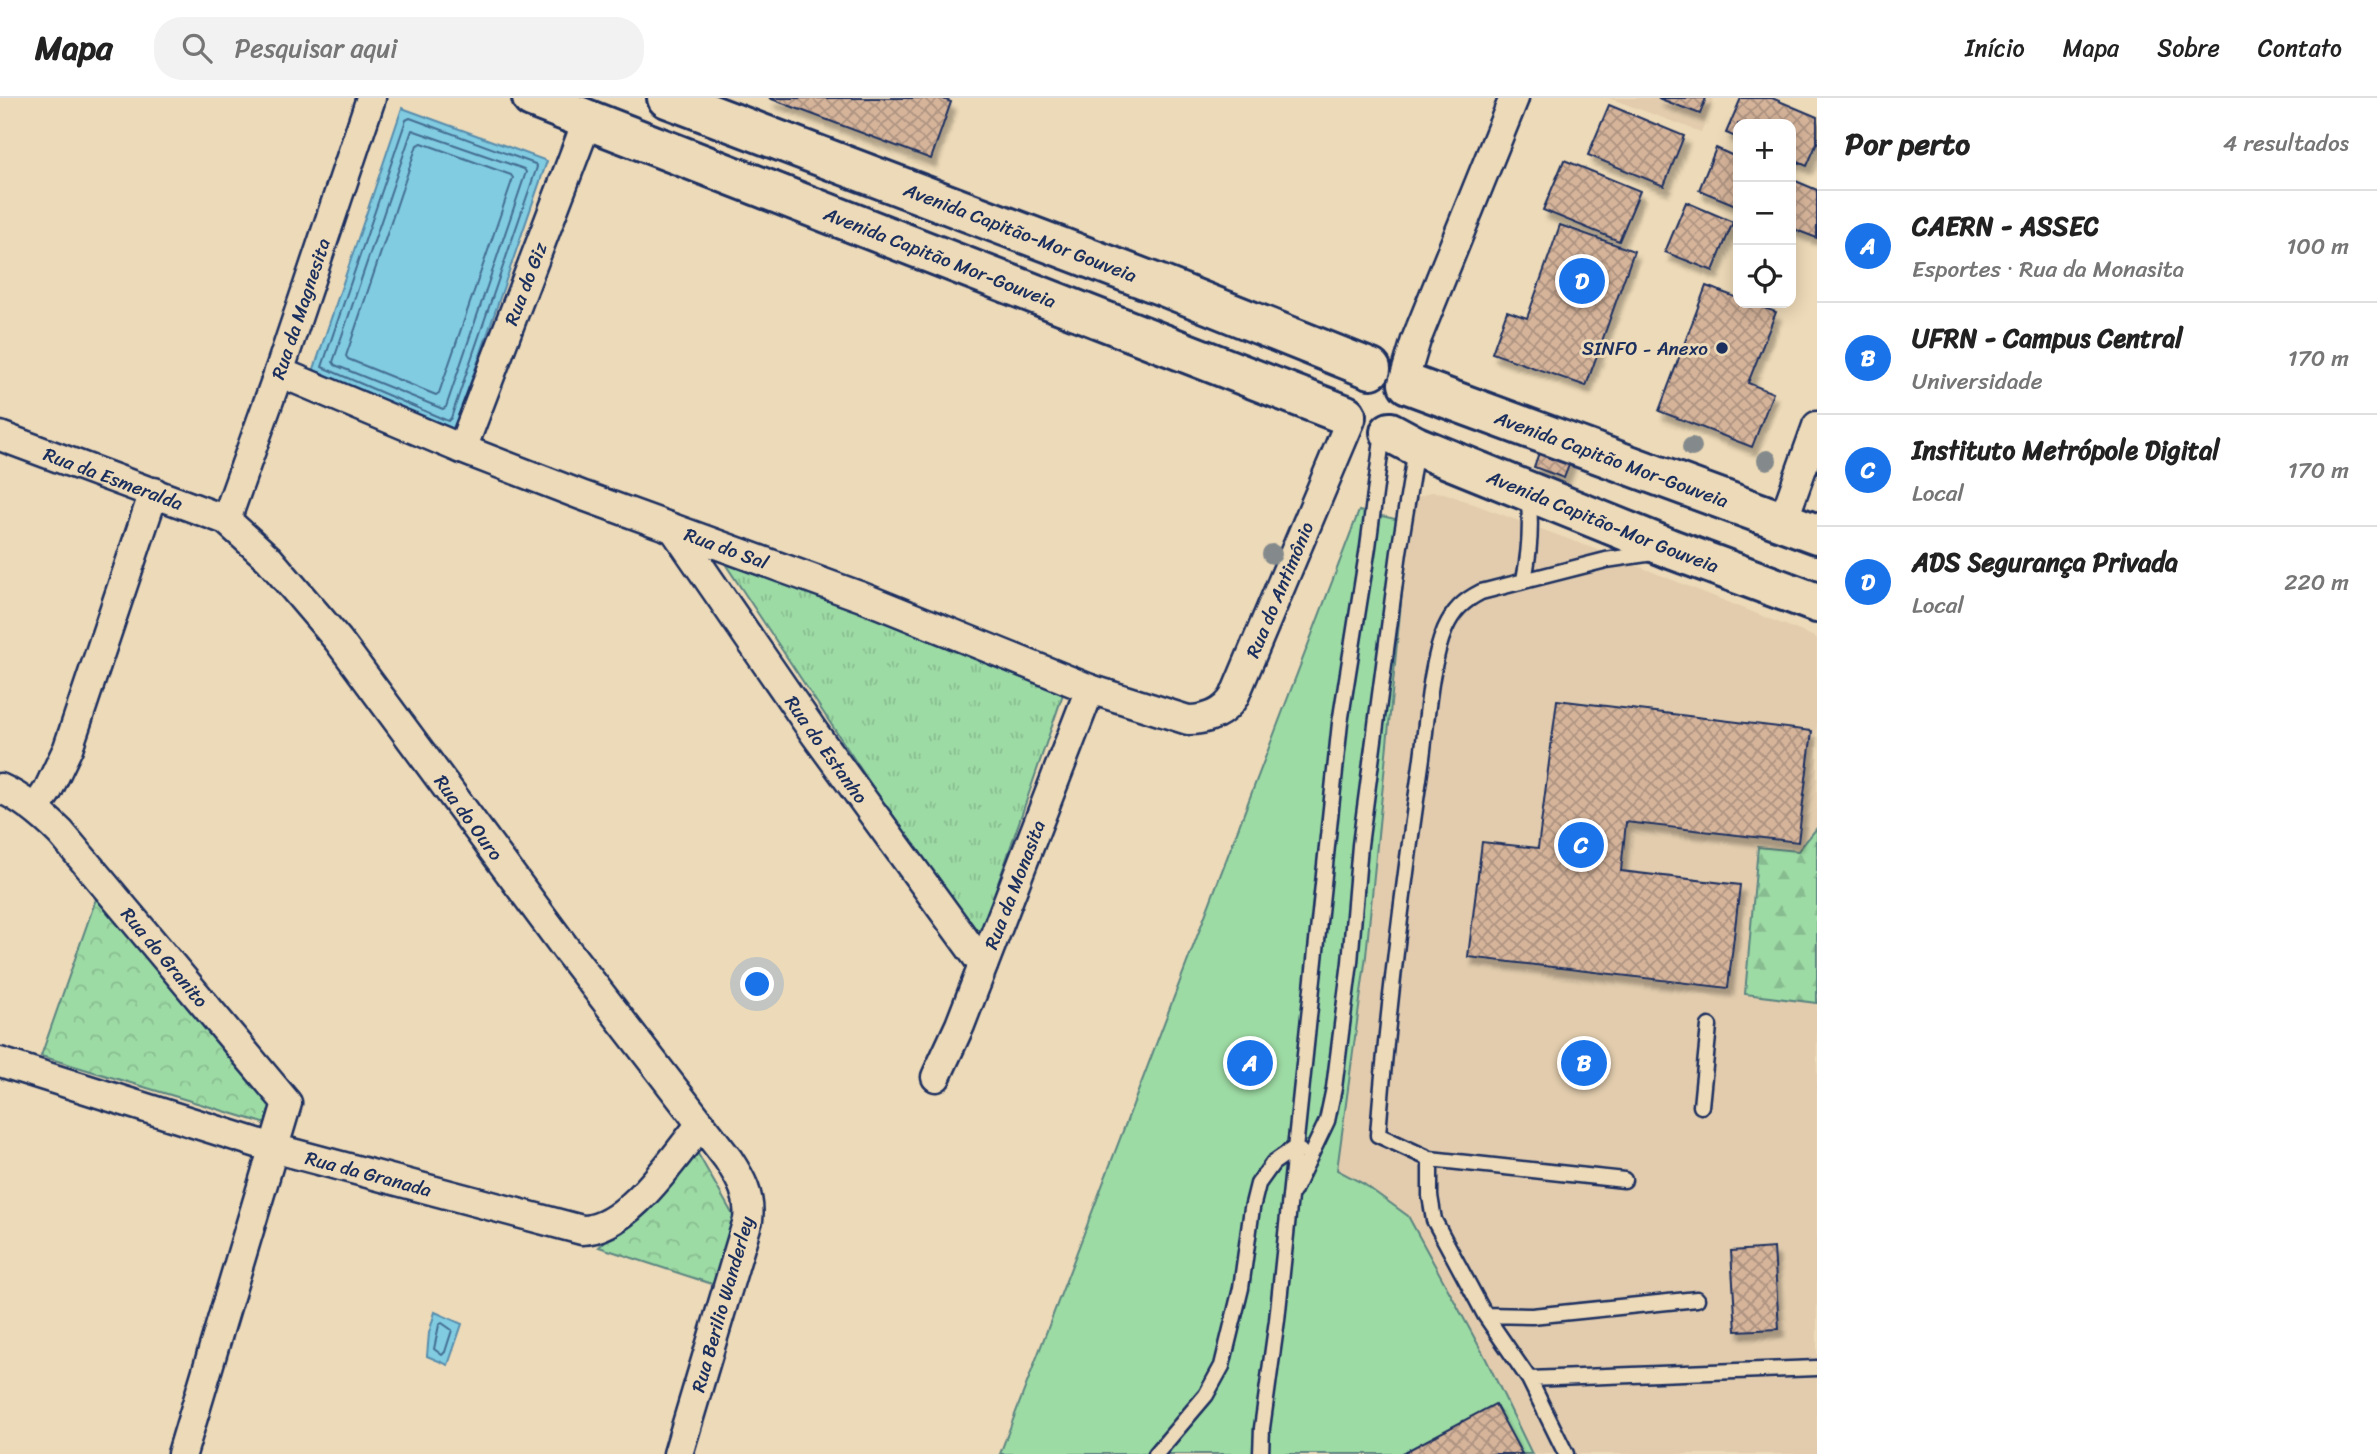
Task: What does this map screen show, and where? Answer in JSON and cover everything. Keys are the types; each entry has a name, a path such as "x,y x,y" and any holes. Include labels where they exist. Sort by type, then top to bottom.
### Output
{"main road":[{"name":"Avenida Capitão Mor-Gouveia","path":"532,98 783,194 1377,429"},
{"name":"Avenida Capitão-Mor Gouveia","path":"667,98 1391,375"},
{"path":"783,194 802,149"},
{"path":"1354,375 1391,375 1411,395 1411,408 1406,421 1377,429 1343,405 1344,390 1354,375"},
{"name":"Avenida Capitão Mor-Gouveia","path":"1391,375 1800,527"},
{"name":"Avenida Capitão-Mor Gouveia","path":"1377,429 1671,549 1817,603"}],"street":[{"name":"Rua da Magnesita","path":"226,520 371,98"},
{"path":"1391,375 1416,340 1514,98"},
{"name":"Rua do Giz","path":"462,449 588,119"},
{"name":"Rua do Sal","path":"279,372 462,449 862,597 1090,689 1176,718"},
{"path":"1800,527 1817,426"},
{"name":"Rua do Antimônio","path":"1176,718 1195,720 1208,717 1224,709 1234,696 1377,429"},
{"name":"Rua da Esmeralda","path":"0,436 226,520"},
{"path":"36,808 48,790 68,748 154,492"},
{"name":"Rua do Ouro","path":"226,520 269,559 338,640 569,953 701,1125"},
{"name":"Rua do Estanho","path":"674,529 815,734 983,965"},
{"name":"Rua da Monasita","path":"936,1077 983,965 1090,689"},
{"name":"Rua do Granito","path":"0,788 36,808 61,833 287,1103 273,1148"},
{"name":"Rua da Granada","path":"0,1062 273,1148 568,1228 587,1230 611,1223 623,1215 701,1125"},
{"name":"Rua Berilio Wanderley","path":"677,1454 747,1227 749,1211 742,1181 701,1125"},
{"path":"182,1454 273,1148"}],"lane":[{"path":"1261,1454 1340,723 1368,547 1377,429"},
{"path":"1290,1200 1326,1121 1334,1088 1350,962 1360,845 1399,551 1377,429"},
{"path":"1524,580 1531,548 1527,491"},
{"path":"1624,1180 1430,1159 1378,1135 1382,1072 1413,814 1437,657 1454,613 1462,602 1481,592 1606,560 1671,549"},
{"path":"1701,1106 1709,1027"},
{"path":"1156,1454 1206,1395 1222,1366 1241,1288 1258,1184 1273,1163 1293,1149 1312,1153"},
{"path":"1430,1159 1430,1196 1434,1220 1485,1315 1530,1379 1566,1454"},
{"path":"1485,1315 1532,1316 1698,1299"},
{"path":"1530,1379 1817,1368"}],"shaded area":[{"path":"1609,98 1714,98 1701,132"},
{"path":"1431,492 1444,493 1603,552 1817,638 1817,1454 1532,1454 1486,1359 1337,1170 1366,956 1411,507 1418,497"}],"green space":[{"path":"1359,511 1409,522 1366,956 1337,1170 1364,1184 1408,1216 1486,1359 1532,1454 1000,1454"},
{"path":"716,550 1065,688 977,945"},
{"path":"1817,828 1817,1003 1745,994 1758,847 1798,851"},
{"path":"97,896 273,1108 267,1124 41,1056"},
{"path":"697,1152 734,1217 718,1286 599,1247"}],"water":[{"path":"402,108 547,161 454,431 313,372"},
{"path":"435,1312 462,1324 448,1365 427,1356 429,1333"}],"building":[{"path":"769,98 941,98 951,102 931,159"},
{"path":"1658,98 1706,98 1700,114"},
{"path":"1741,98 1772,98 1817,117 1817,143 1807,166 1796,161 1796,119 1733,119 1733,136 1726,133"},
{"path":"1609,105 1684,136 1664,186 1588,155"},
{"path":"1716,148 1733,156 1733,204 1699,190"},
{"path":"1564,160 1640,191 1619,241 1543,210"},
{"path":"1796,181 1817,190 1817,238 1796,230"},
{"path":"1686,202 1733,222 1713,271 1665,252"},
{"path":"1560,225 1634,251 1586,386 1492,353 1507,311 1527,318"},
{"name":"SINFO - Anexo","path":"1706,286 1733,296 1733,308 1764,308 1776,312 1748,383 1773,393 1752,447 1659,411"},
{"path":"1543,441 1574,452 1564,478 1534,467"},
{"path":"1557,700 1812,731 1798,842 1626,822 1621,871 1740,885 1728,988 1468,957 1482,842 1538,848"},
{"path":"1774,1248 1779,1329 1736,1331 1731,1251"},
{"path":"1495,1404 1522,1454 1401,1454"}],"place":[{"name":"ADS Segurança Privada","path":"1582,281"},
{"name":"SINFO - Anexo","path":"1722,348"},
{"name":"Instituto Metrópole Digital","path":"1581,845"},
{"name":"CAERN - ASSEC","path":"1250,1063"},
{"name":"UFRN - Campus Central","path":"1584,1063"}]}
